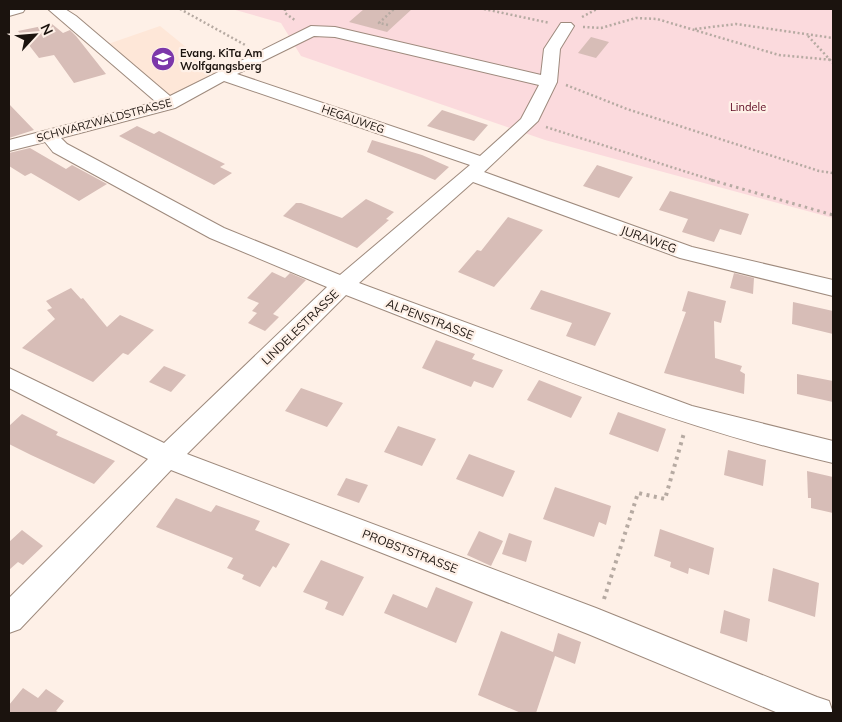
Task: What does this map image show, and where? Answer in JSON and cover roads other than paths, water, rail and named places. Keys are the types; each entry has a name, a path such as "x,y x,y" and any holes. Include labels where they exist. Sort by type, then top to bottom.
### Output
{"street":[{"path":"55,9 72,19 170,104"},
{"name":"LINDELESTRASSE","path":"9,619 167,457 343,285 529,121 550,82 552,48 566,26"},
{"name":"SCHWARZWALDSTRASSE","path":"9,146 170,104 311,31 335,32 550,82"},
{"name":"HEGAUWEG","path":"223,75 477,168"},
{"name":"ALPENSTRASSE","path":"50,136 60,148 217,233 343,285 530,357 690,414 833,452"},
{"name":"JURAWEG","path":"477,168 687,253 833,288"},
{"name":"PROBSTSTRASSE","path":"9,376 167,457 596,623 818,713"}],"place":[{"name":"Evang. KiTa Am Wolfgangsberg","path":"163,59"}],"park label":[{"name":"Lindele","path":"748,107"}]}
